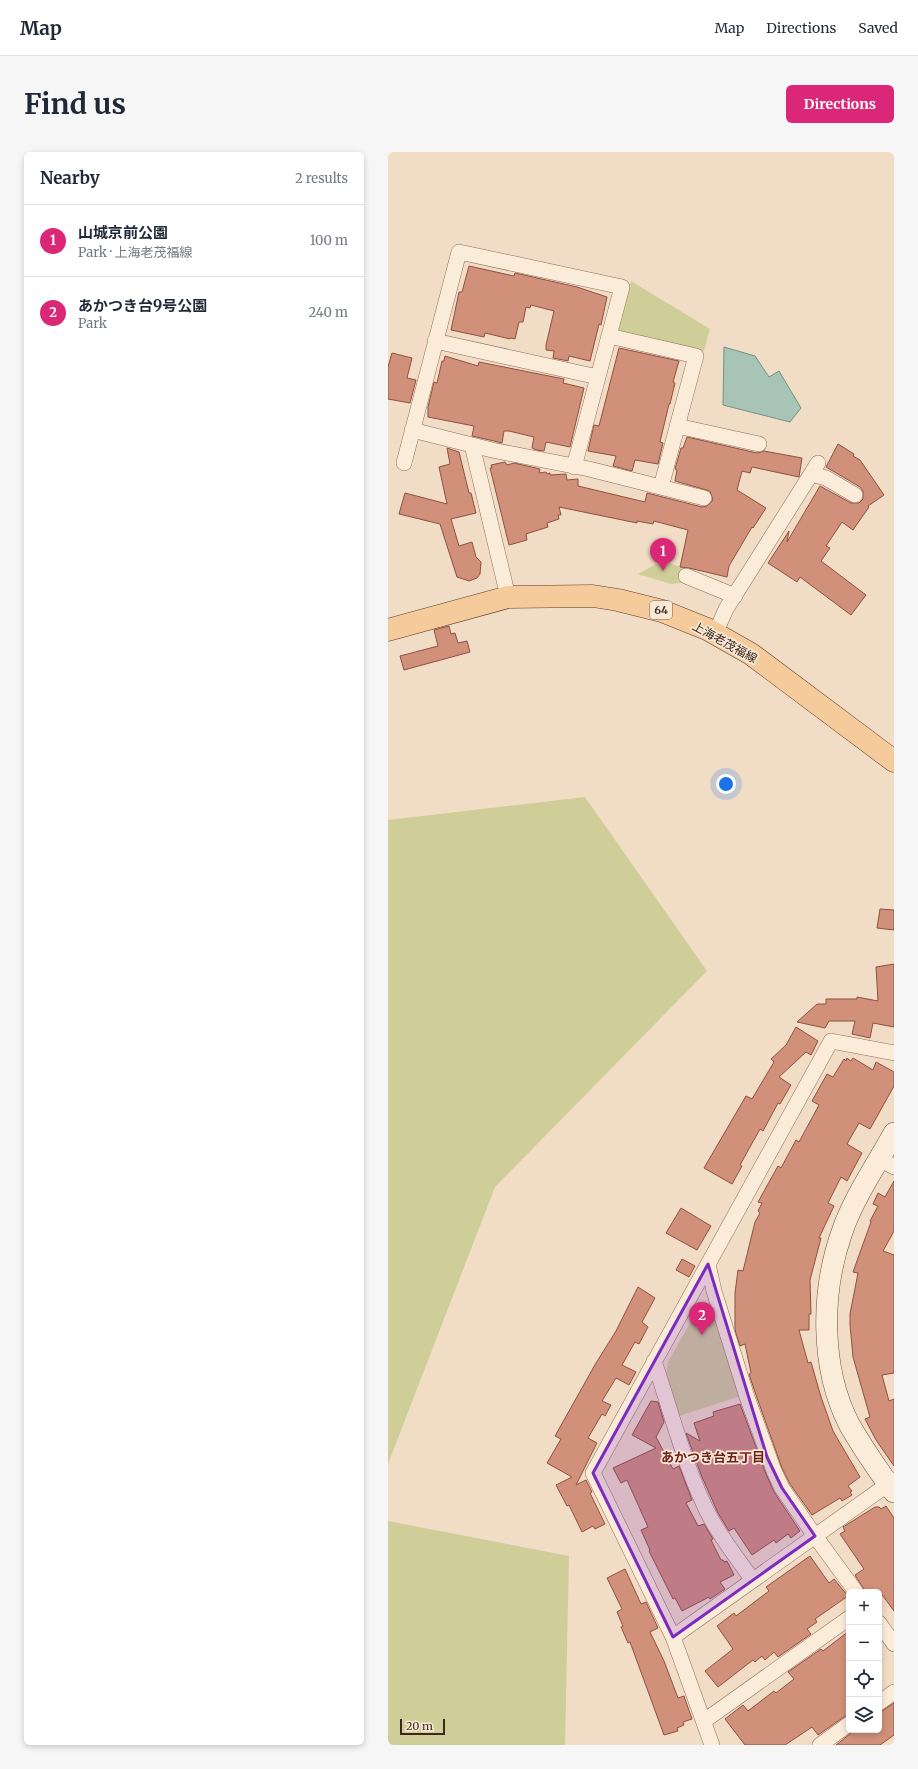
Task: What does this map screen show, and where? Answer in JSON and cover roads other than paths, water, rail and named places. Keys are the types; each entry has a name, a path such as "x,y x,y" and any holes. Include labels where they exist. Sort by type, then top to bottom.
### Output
{"main road":[{"name":"上海老茂福線","path":"388,630 508,597 593,596 618,600 662,611 715,634 751,654 894,761"}],"street":[{"path":"404,463 459,252 622,287 574,467"},
{"path":"609,336 696,356 661,487"},
{"path":"435,340 598,377"},
{"path":"677,426 759,444"},
{"path":"412,430 704,498"},
{"path":"472,445 508,597"},
{"path":"715,634 721,619 815,468 826,478 855,495"},
{"path":"686,576 735,596"},
{"path":"712,1745 674,1637 593,1473 831,1040 894,1053"},
{"path":"674,1637 815,1536 892,1486 853,1430 842,1408 831,1367 827,1315 831,1274 842,1232 850,1213 887,1163 894,1133"},
{"path":"708,1264 714,1291 767,1457 782,1488 854,1589"},
{"path":"654,1361 692,1475 710,1517 730,1550 753,1580"},
{"path":"704,1721 846,1620"},
{"path":"880,1625 894,1644"},
{"path":"882,1700 894,1692"},
{"path":"820,1745 846,1726"}],"place":[{"name":"山城京前公園","path":"663,571"},
{"name":"あかつき台9号公園","path":"702,1335"}],"district":[{"name":"あかつき台五丁目","path":"713,1457"}]}
